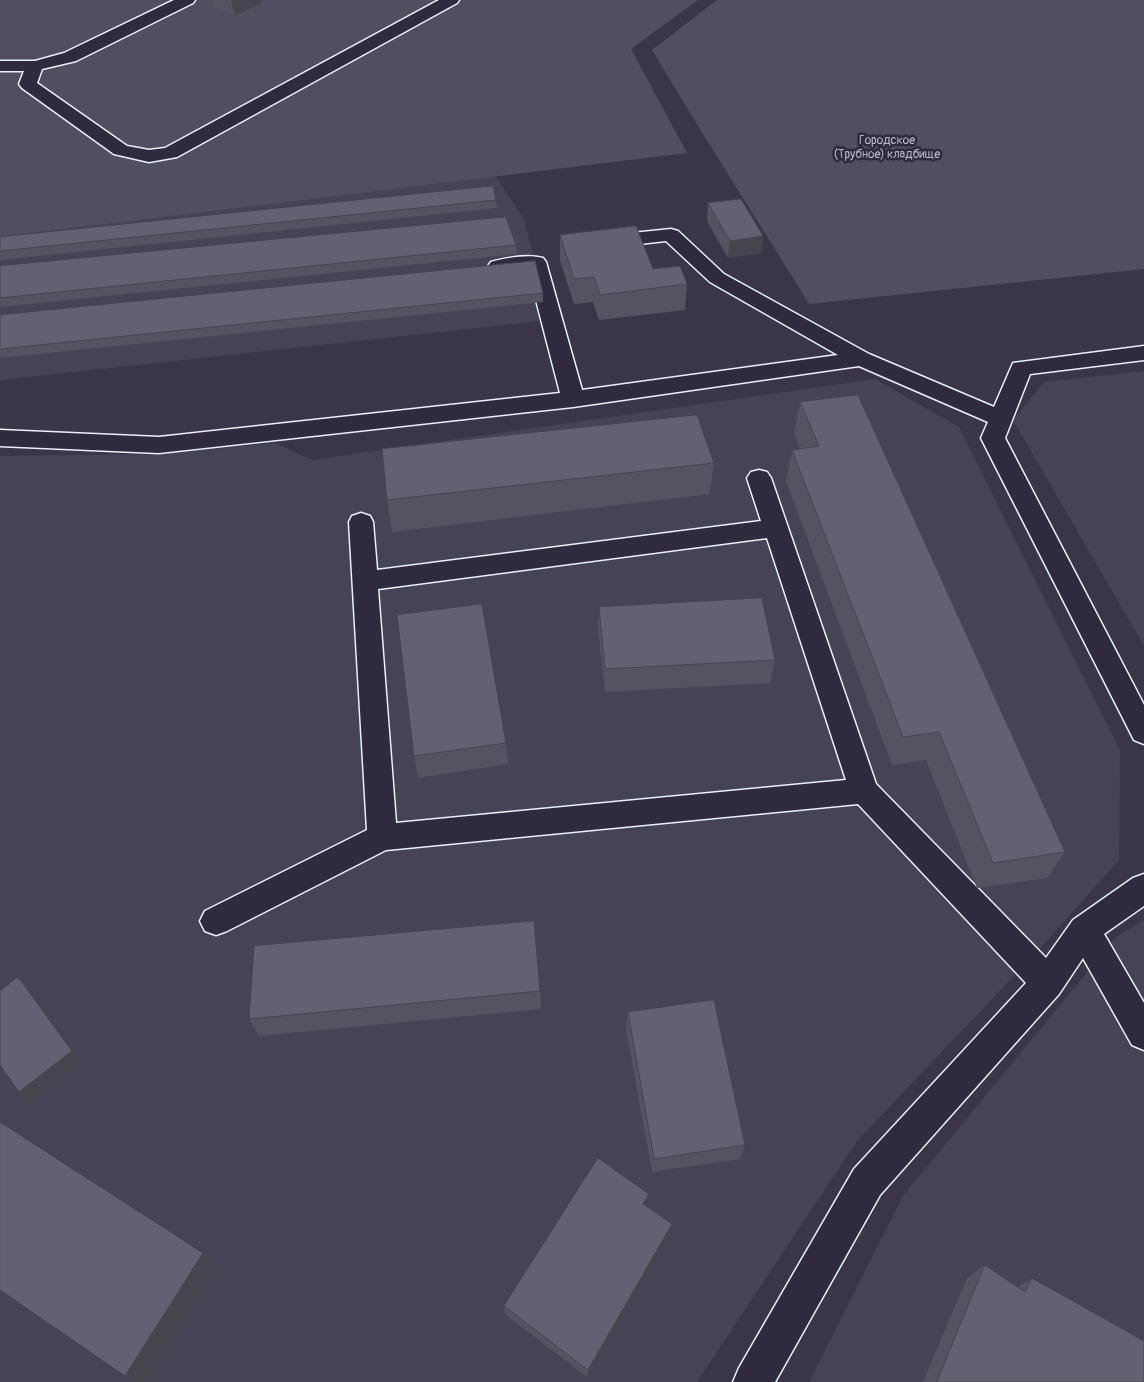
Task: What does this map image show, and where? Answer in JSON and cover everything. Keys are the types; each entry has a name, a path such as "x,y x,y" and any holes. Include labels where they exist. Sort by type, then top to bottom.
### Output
{"street":[{"path":"0,66 35,66 70,57 187,0"},
{"path":"35,66 28,84 121,150 149,156 170,153 451,0"},
{"path":"586,244 672,235 718,278 861,359 1000,419"},
{"path":"477,268 536,262 573,399"},
{"path":"1144,353 1021,368 993,438 1144,732"},
{"path":"0,438 160,445 573,399 861,359"},
{"path":"759,478 864,791 1048,983"},
{"path":"361,522 382,837"},
{"path":"365,581 775,528"},
{"path":"216,920 382,837 864,791"},
{"path":"753,1382 867,1182 1048,983 1084,930 1144,888"},
{"path":"1084,930 1144,1034"}],"shaded area":[{"path":"495,175 524,219 550,320 0,380 0,237"},
{"path":"1144,371 1144,646 1013,420 1044,382"},
{"path":"875,379 959,427 1120,750 1119,860 1046,942 857,1141 697,1382 0,1382 0,456 163,454 275,443 312,460"},
{"path":"1144,920 1144,1382 809,1382 903,1196 1116,937"}],"green space":[{"path":"0,0 698,0 631,49 687,153 0,237"},
{"name":"Городское (Трубное) кладбище","path":"717,0 1144,0 1144,269 809,304 652,50"}],"building":[{"path":"493,186 496,200 0,251 0,237"},
{"path":"741,199 763,236 730,241 708,203"},
{"path":"506,217 516,245 0,298 0,266"},
{"path":"636,226 653,269 680,266 687,284 600,295 594,277 574,279 560,235"},
{"path":"535,261 543,293 0,349 0,315"},
{"path":"858,395 1065,852 993,863 939,732 903,737 792,450 819,446 800,402"},
{"path":"697,415 714,463 387,500 382,449"},
{"path":"762,598 775,660 605,669 599,607"},
{"path":"482,604 506,743 414,756 397,615"},
{"path":"534,921 540,991 249,1019 254,946"},
{"path":"18,977 72,1051 19,1092 0,1065 0,991"},
{"path":"714,1000 745,1145 654,1159 628,1012"},
{"path":"0,1122 203,1253 125,1376 0,1290"},
{"path":"598,1158 649,1194 643,1204 672,1224 588,1370 504,1306"},
{"path":"985,1265 1025,1292 1032,1278 1144,1341 1144,1382 937,1382"}]}
